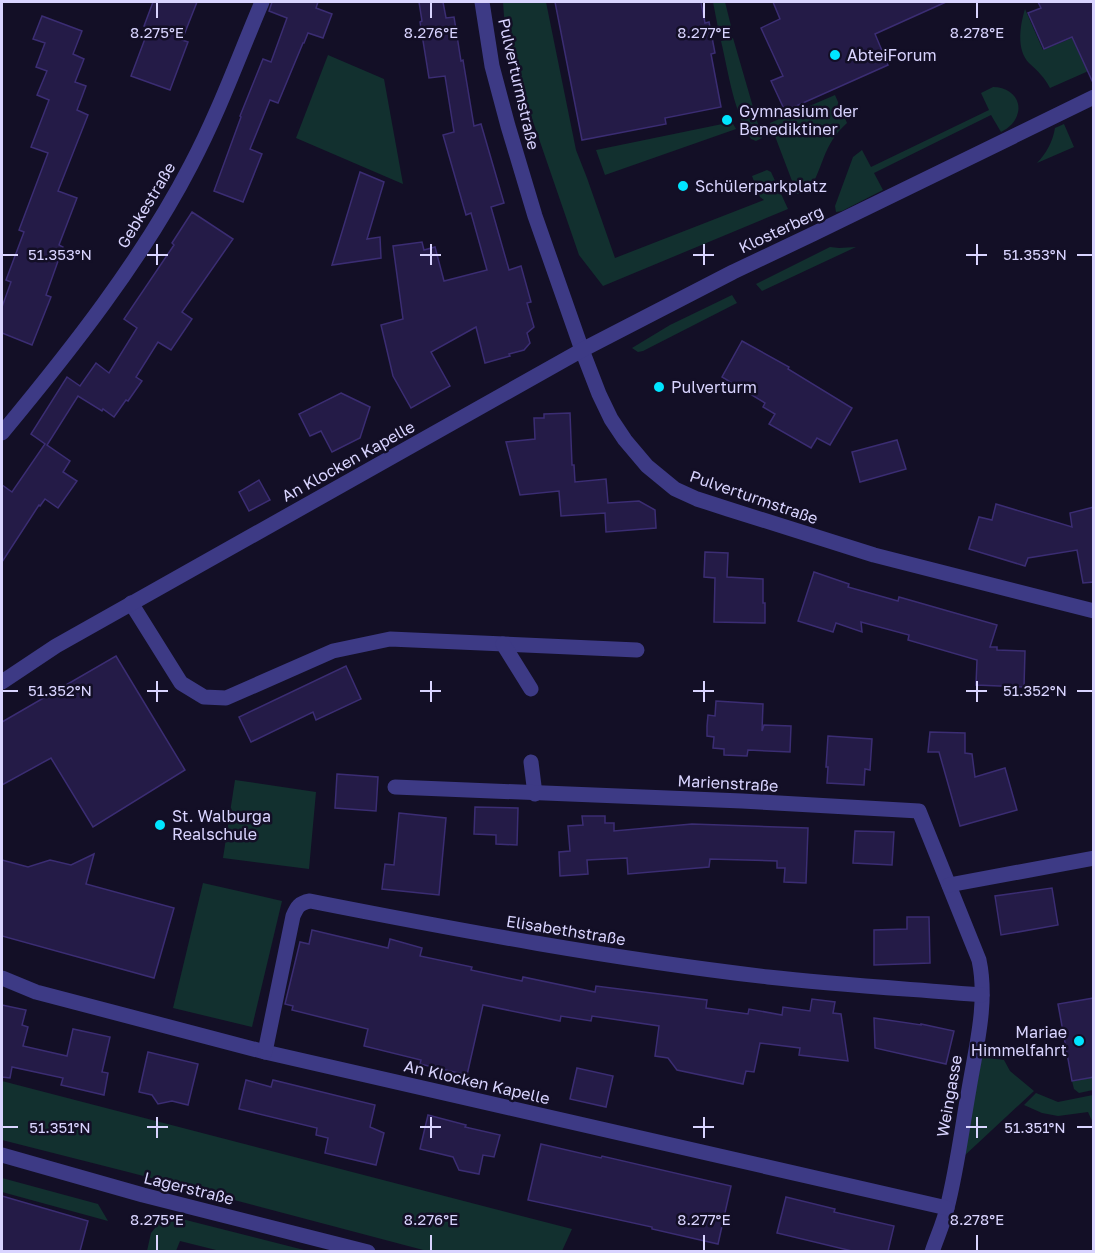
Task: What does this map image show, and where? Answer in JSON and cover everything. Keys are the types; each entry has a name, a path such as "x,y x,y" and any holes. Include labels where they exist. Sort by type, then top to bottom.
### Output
{"street":[{"name":"Gebkestraße","path":"2,433 78,337 130,267 161,219 215,116 262,2"},
{"name":"Pulverturmstraße","path":"482,2 492,66 508,126 535,216 582,350 611,419 647,466 675,489 697,499 874,555 1094,611"},
{"name":"Klosterberg","path":"582,350 733,272 1094,97"},
{"name":"An Klocken Kapelle","path":"2,682 56,646 131,603 582,350"},
{"path":"131,603 181,683 204,697 226,698 333,651 390,639 637,650"},
{"path":"503,644 531,689"},
{"path":"531,762 535,794"},
{"name":"Marienstraße","path":"395,787 742,801 919,811"},
{"name":"Weingasse","path":"919,811 979,960 982,979 977,1039 947,1208 932,1251"},
{"path":"949,885 1094,858"},
{"name":"Elisabethstraße","path":"265,1052 293,916 297,906 310,901 458,931 624,958 769,977 982,995"},
{"name":"An Klocken Kapelle","path":"2,978 36,992 265,1052 947,1208"},
{"name":"Lagerstraße","path":"2,1155 143,1195 368,1251"}],"green space":[{"path":"503,2 546,2 576,150 615,258 764,200 760,197 752,176 767,170 771,172 788,209 603,286 579,255 506,43"},
{"path":"713,2 725,2 732,30 719,33"},
{"path":"1025,9 1043,50 1072,38 1082,60 1093,55 1093,69 1050,88 1041,74 1025,58 1022,51 1021,30"},
{"path":"733,38 762,138 756,141 751,139 745,128 729,79 721,41"},
{"path":"328,55 384,79 403,184 296,138"},
{"path":"993,87 1007,90 1016,99 1018,111 1012,124 1001,132 991,115 874,173 883,190 836,212 835,206 853,157 862,150 871,167 989,110 981,93"},
{"path":"835,95 847,123 828,148 807,194 797,194 770,123"},
{"path":"732,122 736,129 605,175 596,150"},
{"path":"1064,124 1074,147 1037,163 1049,147 1055,128"},
{"path":"830,247 856,247 762,291 756,284"},
{"path":"732,295 737,303 643,351 638,352 632,348 670,325"},
{"path":"235,780 316,792 309,869 223,858"},
{"path":"203,883 282,901 252,1027 173,1008"},
{"path":"982,1057 1004,1060 1010,1071 1034,1091 963,1157"},
{"path":"1093,1077 1093,1090 1079,1093 1074,1089 1072,1081"},
{"path":"2,1081 572,1229 562,1251 427,1251 2,1140"},
{"path":"1036,1093 1058,1102 1093,1095 1093,1123 1088,1112 1058,1116 1042,1113 1024,1105"},
{"path":"2,1178 98,1204 108,1221 2,1192"},
{"path":"178,1218 308,1251 220,1251 180,1241 176,1251 147,1251 151,1233 159,1223"}],"building":[{"path":"153,2 197,2 182,40 188,42 170,90 131,76 149,28 144,26"},
{"path":"272,2 318,2 316,8 332,14 323,38 308,33 278,103 270,100 250,149 262,154 243,202 214,191 263,59 271,62 287,18 269,11"},
{"path":"419,2 443,2 446,18 454,17 474,126 481,124 504,203 491,207 509,270 521,266 531,302 527,303 534,327 527,333 530,343 524,350 485,363 476,327 431,352 450,386 411,408 393,376 381,325 403,319 393,246 422,242 424,250 435,247 444,281 487,270 471,213 466,215 443,135 454,132 445,76 429,78"},
{"path":"555,2 701,2 705,23 709,22 715,53 711,54 721,107 665,118 666,124 582,140"},
{"name":"AbteiForum","path":"773,2 946,2 875,34 888,65 785,111 771,81 783,76 761,28 780,19"},
{"path":"1038,2 1094,2 1094,85 1072,37 1044,49 1028,13 1041,8"},
{"path":"42,16 82,31 73,54 84,59 75,82 86,86 77,110 88,115 58,191 77,198 59,245 63,247 46,295 51,297 32,345 2,333 2,307 11,282 6,280 24,232 19,230 48,153 31,147 49,100 37,95 47,71 36,67 45,43 33,39"},
{"path":"360,172 384,182 367,239 380,237 381,258 332,265"},
{"path":"192,212 233,239 182,312 192,319 171,350 158,342 136,377 142,381 114,417 78,396 47,445 70,461 63,472 77,481 58,508 45,499 39,505 2,562 2,485 12,492 45,444 31,434 67,377 80,386 96,363 109,373 137,328 124,319 174,245 172,243"},
{"path":"742,341 789,367 788,369 852,408 830,445 817,438 811,448 769,424 775,414 763,407 765,403 722,377"},
{"path":"341,393 370,407 360,438 332,452 321,431 310,436 299,414"},
{"path":"570,413 575,482 606,479 608,503 639,501 655,510 656,528 606,532 605,513 561,516 559,491 520,495 506,442 535,439 534,418 544,418 544,414"},
{"path":"897,440 906,469 860,482 852,452"},
{"path":"259,480 270,500 249,511 239,492"},
{"path":"996,504 1072,527 1070,513 1094,507 1094,582 1083,583 1077,550 1028,558 1025,566 969,549 979,517 992,520"},
{"path":"705,552 728,553 727,577 763,579 765,623 714,622 715,578 704,577"},
{"path":"814,572 849,584 848,587 898,601 899,597 997,625 990,647 997,647 997,650 1025,651 1024,687 976,685 977,660 908,640 909,635 861,622 862,632 836,623 833,632 798,621"},
{"path":"116,656 185,770 93,827 51,758 2,785 2,722"},
{"path":"346,666 361,699 316,720 313,712 251,742 239,717"},
{"path":"716,701 763,704 762,731 764,725 791,726 790,752 748,750 747,756 724,755 724,749 713,748 714,737 707,736 707,726 708,715 715,716"},
{"path":"930,732 965,733 965,753 972,754 975,777 1005,768 1017,810 960,826 939,752 928,752"},
{"path":"828,736 872,739 870,770 865,769 864,785 827,783"},
{"path":"337,774 378,777 376,811 335,808"},
{"path":"475,807 518,808 517,845 496,844 496,835 474,834"},
{"path":"399,813 446,818 439,895 382,889 385,864 394,865"},
{"path":"582,816 605,816 605,823 614,823 614,831 692,824 808,828 806,883 784,882 785,868 777,868 777,861 710,859 709,867 628,874 627,858 587,860 588,874 560,876 559,852 570,851 568,826 583,825"},
{"path":"855,831 894,832 892,865 853,863"},
{"path":"94,854 86,884 174,908 154,978 2,936 2,860 28,867 50,860 71,865"},
{"path":"1052,888 1058,925 1001,935 995,896"},
{"path":"907,917 929,917 930,963 874,965 874,930 907,929"},
{"path":"312,930 388,948 390,939 422,948 420,956 522,981 523,977 595,992 596,986 707,1000 706,1008 748,1014 749,1009 782,1015 783,1007 810,1011 812,999 835,1002 833,1013 841,1014 848,1061 799,1055 800,1048 760,1043 754,1072 746,1071 743,1084 677,1070 668,1058 655,1056 659,1026 592,1016 591,1021 561,1016 560,1021 483,1005 467,1075 420,1064 421,1060 364,1046 368,1029 292,1010 293,1006 285,1004 300,942 309,944"},
{"name":"Mariae Himmelfahrt","path":"1094,998 1094,1077 1072,1081 1058,1004"},
{"path":"2,1005 26,1010 22,1025 28,1027 23,1046 67,1056 73,1029 110,1037 102,1072 108,1073 104,1095 61,1085 63,1078 12,1067 10,1078 2,1077"},
{"path":"874,1018 954,1031 946,1064 875,1048"},
{"path":"148,1052 198,1064 188,1105 172,1101 158,1104 152,1095 139,1092"},
{"path":"577,1068 613,1076 606,1107 570,1099"},
{"path":"246,1080 271,1087 273,1080 375,1105 370,1127 384,1133 376,1165 325,1153 328,1138 316,1135 317,1128 239,1109"},
{"path":"428,1115 500,1135 494,1157 483,1155 479,1174 459,1170 453,1157 420,1149"},
{"path":"541,1144 731,1186 718,1244 528,1200"},
{"path":"2,1196 88,1221 80,1251 2,1251"},
{"path":"786,1197 835,1209 834,1212 894,1226 888,1251 852,1251 777,1233"}],"place":[{"name":"AbteiForum","path":"835,55"},
{"name":"Gymnasium der Benediktiner","path":"727,120"},
{"name":"Schülerparkplatz","path":"683,186"},
{"name":"Pulverturm","path":"659,387"},
{"name":"St. Walburga Realschule","path":"160,825"},
{"name":"Mariae Himmelfahrt","path":"1079,1041"}]}
